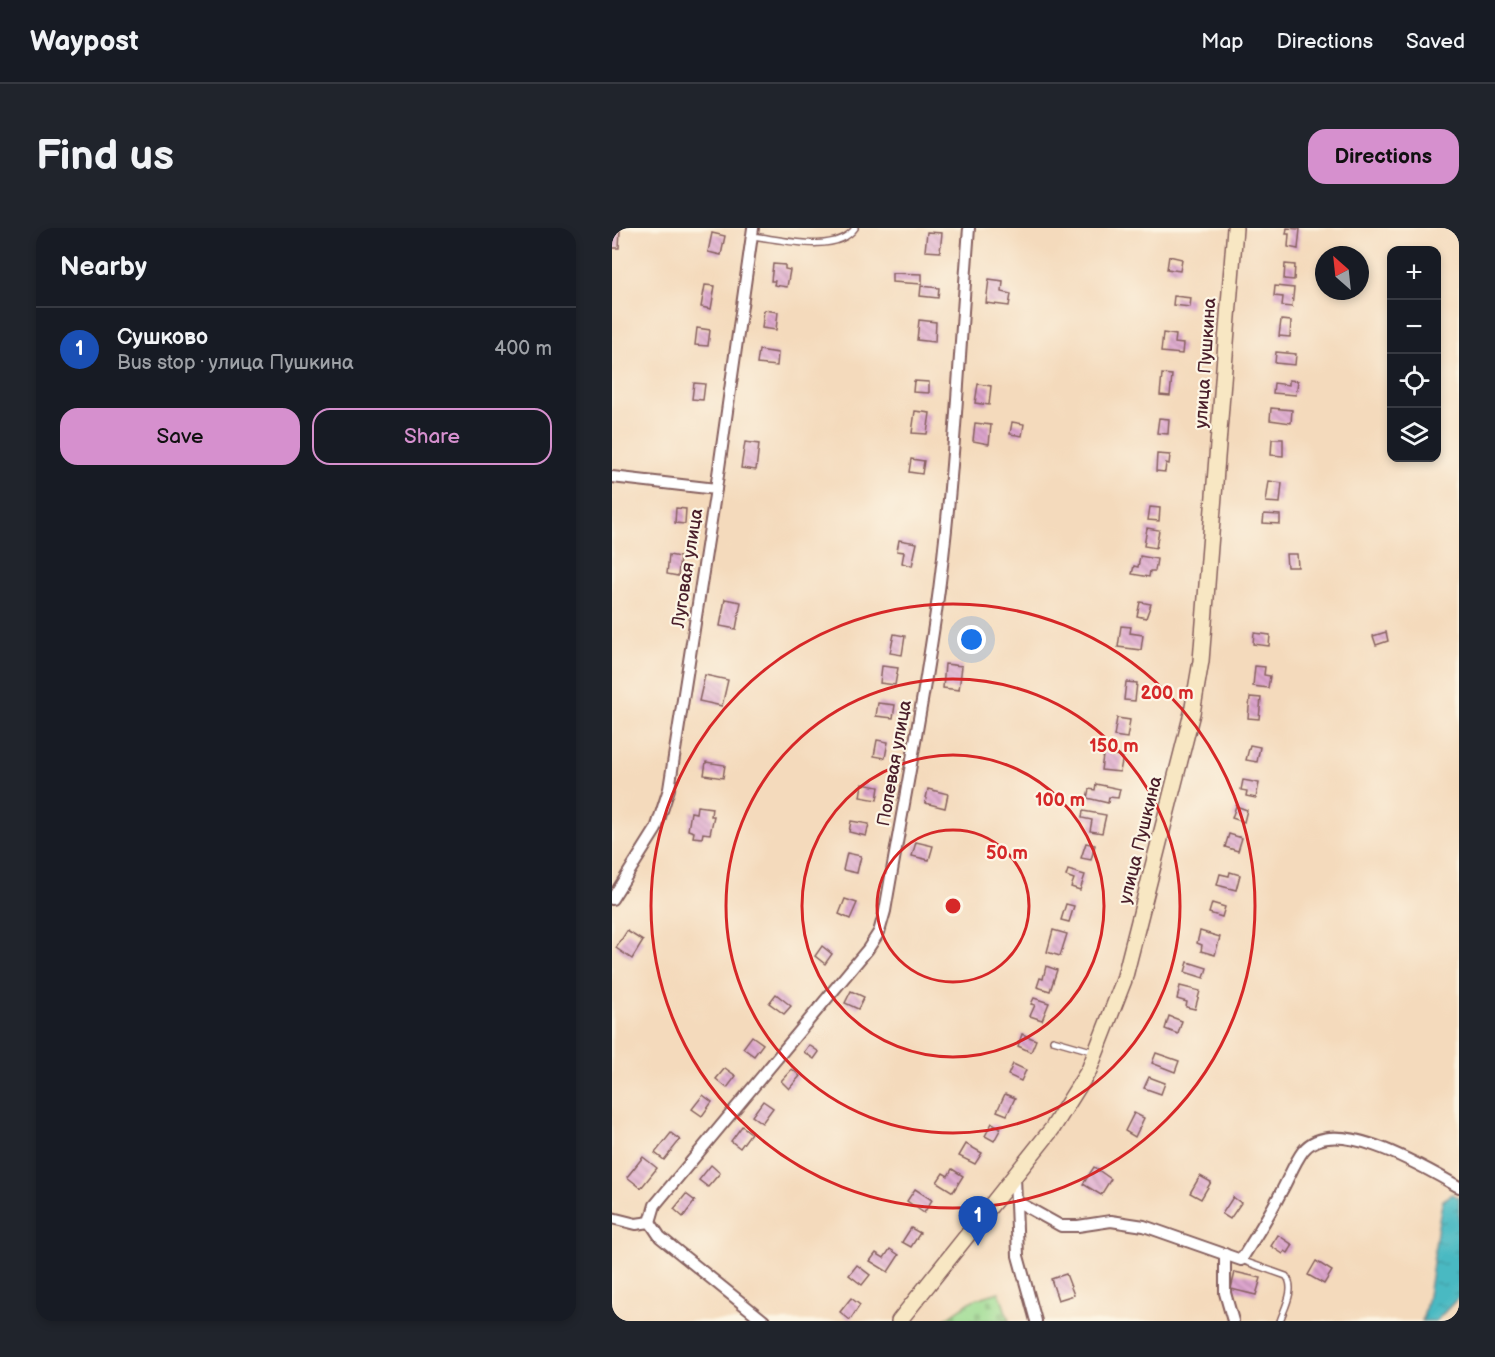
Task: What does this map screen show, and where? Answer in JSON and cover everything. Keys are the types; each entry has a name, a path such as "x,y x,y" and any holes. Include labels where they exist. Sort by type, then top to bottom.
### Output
{"main road":[{"name":"улица Пушкина","path":"898,1321 1052,1129 1089,1070 1124,980 1192,713 1201,661 1235,228"}],"street":[{"name":"Полевая улица","path":"650,1222 655,1205 860,958 879,932 885,911 923,699 936,610 946,529 969,228"},
{"name":"Луговая улица","path":"612,899 656,830 669,789 716,489 752,232"},
{"path":"612,477 716,489"},
{"path":"1016,1201 1061,1226 1111,1221 1144,1226 1241,1260 1264,1224 1303,1150 1327,1137 1348,1138 1393,1151 1459,1187"},
{"path":"1015,1176 1018,1256 1036,1321"},
{"path":"612,1218 636,1224 650,1222 660,1237 764,1321"},
{"path":"1225,1254 1225,1293 1233,1321"}],"lane":[{"path":"752,232 826,244 843,239 855,228"},
{"path":"1053,1040 1096,1053"},
{"path":"1241,1260 1286,1276 1290,1281 1290,1293 1280,1321"}],"green space":[{"path":"999,1292 1009,1321 943,1321 973,1300"}],"water":[{"path":"1453,1194 1459,1198 1459,1297 1436,1321 1422,1321 1443,1200"}],"building":[{"path":"1287,228 1300,229 1298,249 1288,247"},
{"path":"612,230 620,230 619,248 612,248"},
{"path":"927,232 942,233 940,252 925,251"},
{"path":"712,233 725,236 721,255 708,252"},
{"path":"1169,256 1182,259 1180,271 1167,269"},
{"path":"773,264 785,265 785,269 790,270 787,287 774,285 775,281 771,281"},
{"path":"1285,264 1295,265 1294,280 1284,279"},
{"path":"892,273 922,274 922,284 892,282"},
{"path":"989,279 1003,281 1002,292 1011,294 1009,306 986,303"},
{"path":"705,285 715,286 711,309 701,307"},
{"path":"921,286 939,288 938,298 920,296"},
{"path":"1275,286 1294,288 1292,307 1282,306 1283,297 1274,296"},
{"path":"1174,296 1191,298 1190,307 1173,305"},
{"path":"764,310 778,312 776,330 762,328"},
{"path":"919,320 936,322 935,342 917,340"},
{"path":"1281,320 1291,321 1290,337 1279,336"},
{"path":"697,328 710,330 708,346 695,345"},
{"path":"1163,333 1176,335 1175,343 1183,344 1182,354 1161,352"},
{"path":"759,350 778,353 777,366 757,364"},
{"path":"1276,352 1296,354 1295,365 1275,363"},
{"path":"1162,374 1172,375 1170,396 1160,395"},
{"path":"1289,380 1298,381 1296,395 1273,393 1274,383 1289,385"},
{"path":"914,381 929,382 929,393 913,392"},
{"path":"694,383 705,384 703,400 692,399"},
{"path":"978,384 991,386 989,405 975,403"},
{"path":"1271,408 1292,410 1291,423 1270,420"},
{"path":"915,411 930,413 927,434 912,433"},
{"path":"1159,418 1169,419 1168,434 1157,433"},
{"path":"1012,422 1024,424 1022,436 1010,434"},
{"path":"975,423 991,425 989,444 973,441"},
{"path":"1272,439 1283,439 1283,456 1271,455"},
{"path":"745,442 759,444 756,470 741,468"},
{"path":"1157,454 1170,455 1165,472 1156,471"},
{"path":"911,459 924,461 922,474 909,472"},
{"path":"1269,481 1282,483 1280,503 1266,502"},
{"path":"1150,507 1160,508 1159,521 1148,520"},
{"path":"676,508 686,509 685,524 675,523"},
{"path":"1264,514 1280,515 1280,524 1263,523"},
{"path":"1147,528 1159,530 1156,548 1144,546"},
{"path":"899,540 917,543 912,566 902,563 904,552 897,551"},
{"path":"1286,554 1297,554 1298,567 1287,567"},
{"path":"669,555 680,557 678,576 667,574"},
{"path":"1140,556 1157,559 1155,571 1150,571 1149,577 1132,574 1134,566 1138,567"},
{"path":"725,599 741,602 736,629 720,626"},
{"path":"1140,602 1151,604 1146,618 1137,616"},
{"path":"1121,626 1131,627 1130,633 1143,635 1141,650 1118,647"},
{"path":"1386,632 1388,641 1376,645 1373,636"},
{"path":"1254,633 1270,635 1269,646 1253,644"},
{"path":"894,634 905,636 902,655 890,653"},
{"path":"945,664 962,666 959,690 943,688"},
{"path":"882,666 898,668 895,685 880,683"},
{"path":"1255,666 1265,667 1264,675 1270,676 1268,688 1253,686"},
{"path":"705,675 728,680 722,706 699,701"},
{"path":"1126,682 1137,683 1135,701 1124,700"},
{"path":"1250,697 1261,698 1259,719 1248,718"},
{"path":"878,703 895,705 893,718 876,716"},
{"path":"1117,718 1130,720 1127,738 1114,736"},
{"path":"877,740 888,742 885,758 874,756"},
{"path":"1250,745 1260,747 1257,762 1246,760"},
{"path":"1104,749 1115,750 1114,755 1123,756 1120,772 1101,770"},
{"path":"706,762 725,765 723,778 704,775"},
{"path":"1243,780 1259,783 1256,798 1246,796 1247,791 1241,790"},
{"path":"862,784 879,787 877,800 860,797"},
{"path":"1096,784 1120,789 1118,798 1109,797 1108,803 1087,798 1089,789 1095,790"},
{"path":"928,789 948,794 945,808 925,803"},
{"path":"697,806 712,808 711,816 714,816 710,834 703,833 702,838 693,837 694,832 688,830 691,812 696,813"},
{"path":"1236,806 1247,810 1244,822 1232,818"},
{"path":"1083,811 1106,815 1102,833 1090,831 1092,820 1082,818"},
{"path":"851,821 869,824 866,836 849,832"},
{"path":"1229,834 1242,838 1238,851 1225,847"},
{"path":"916,842 933,846 929,860 912,856"},
{"path":"1086,843 1095,845 1091,860 1081,858"},
{"path":"847,853 861,856 857,873 843,870"},
{"path":"1068,870 1085,875 1080,890 1071,887 1074,879 1066,876"},
{"path":"1230,872 1240,875 1236,890 1217,885 1220,874 1229,876"},
{"path":"845,899 857,903 850,919 839,914"},
{"path":"1212,903 1225,907 1222,917 1209,913"},
{"path":"1066,904 1074,906 1069,922 1061,920"},
{"path":"1053,930 1067,934 1060,956 1047,952"},
{"path":"627,931 643,941 632,959 616,948"},
{"path":"1200,931 1220,937 1215,955 1201,951 1202,945 1197,943"},
{"path":"822,946 832,954 825,964 815,956"},
{"path":"1188,962 1207,968 1204,978 1185,972"},
{"path":"1046,966 1057,970 1050,991 1037,987 1040,978 1043,979"},
{"path":"1180,986 1200,991 1195,1009 1186,1007 1187,1002 1177,999"},
{"path":"851,991 864,997 858,1009 845,1003"},
{"path":"776,994 791,1006 784,1014 769,1003"},
{"path":"1034,998 1049,1003 1042,1020 1030,1016 1035,1005 1031,1004"},
{"path":"1169,1016 1182,1021 1178,1034 1165,1029"},
{"path":"1022,1034 1036,1040 1031,1052 1018,1046"},
{"path":"752,1036 763,1044 754,1056 743,1048"},
{"path":"809,1045 819,1052 814,1059 804,1052"},
{"path":"1156,1053 1179,1061 1175,1072 1152,1063"},
{"path":"1013,1064 1026,1070 1021,1081 1008,1075"},
{"path":"725,1068 736,1076 727,1088 716,1079"},
{"path":"792,1069 800,1076 789,1089 781,1081"},
{"path":"1149,1077 1165,1083 1161,1094 1144,1088"},
{"path":"1005,1094 1015,1098 1007,1115 997,1111"},
{"path":"703,1095 712,1102 702,1116 692,1109"},
{"path":"763,1101 773,1108 762,1123 752,1116"},
{"path":"1134,1113 1144,1118 1135,1137 1125,1131"},
{"path":"992,1123 1001,1128 994,1141 985,1136"},
{"path":"742,1126 751,1133 740,1148 731,1141"},
{"path":"671,1133 680,1140 664,1160 655,1153"},
{"path":"966,1144 982,1153 975,1164 959,1156"},
{"path":"643,1157 657,1168 641,1188 627,1177"},
{"path":"711,1165 720,1173 708,1187 699,1180"},
{"path":"1094,1167 1111,1179 1101,1195 1083,1184"},
{"path":"952,1169 963,1176 953,1192 937,1182 943,1173 948,1176"},
{"path":"1200,1176 1211,1182 1201,1199 1190,1193"},
{"path":"915,1189 932,1200 924,1213 907,1201"},
{"path":"686,1194 695,1201 683,1217 674,1209"},
{"path":"1233,1197 1241,1203 1230,1219 1222,1214"},
{"path":"911,1228 920,1233 911,1247 902,1242"},
{"path":"1278,1235 1293,1245 1288,1253 1285,1251 1283,1254 1271,1246"},
{"path":"890,1249 899,1255 888,1272 870,1261 876,1253 884,1258"},
{"path":"1316,1261 1332,1271 1324,1284 1308,1275"},
{"path":"857,1265 870,1275 862,1285 849,1275"},
{"path":"1235,1272 1261,1278 1256,1295 1231,1289"},
{"path":"1066,1274 1074,1295 1058,1300 1051,1279"},
{"path":"851,1298 860,1305 850,1320 840,1312"}],"place":[{"name":"Сушково","path":"978,1246"}]}
